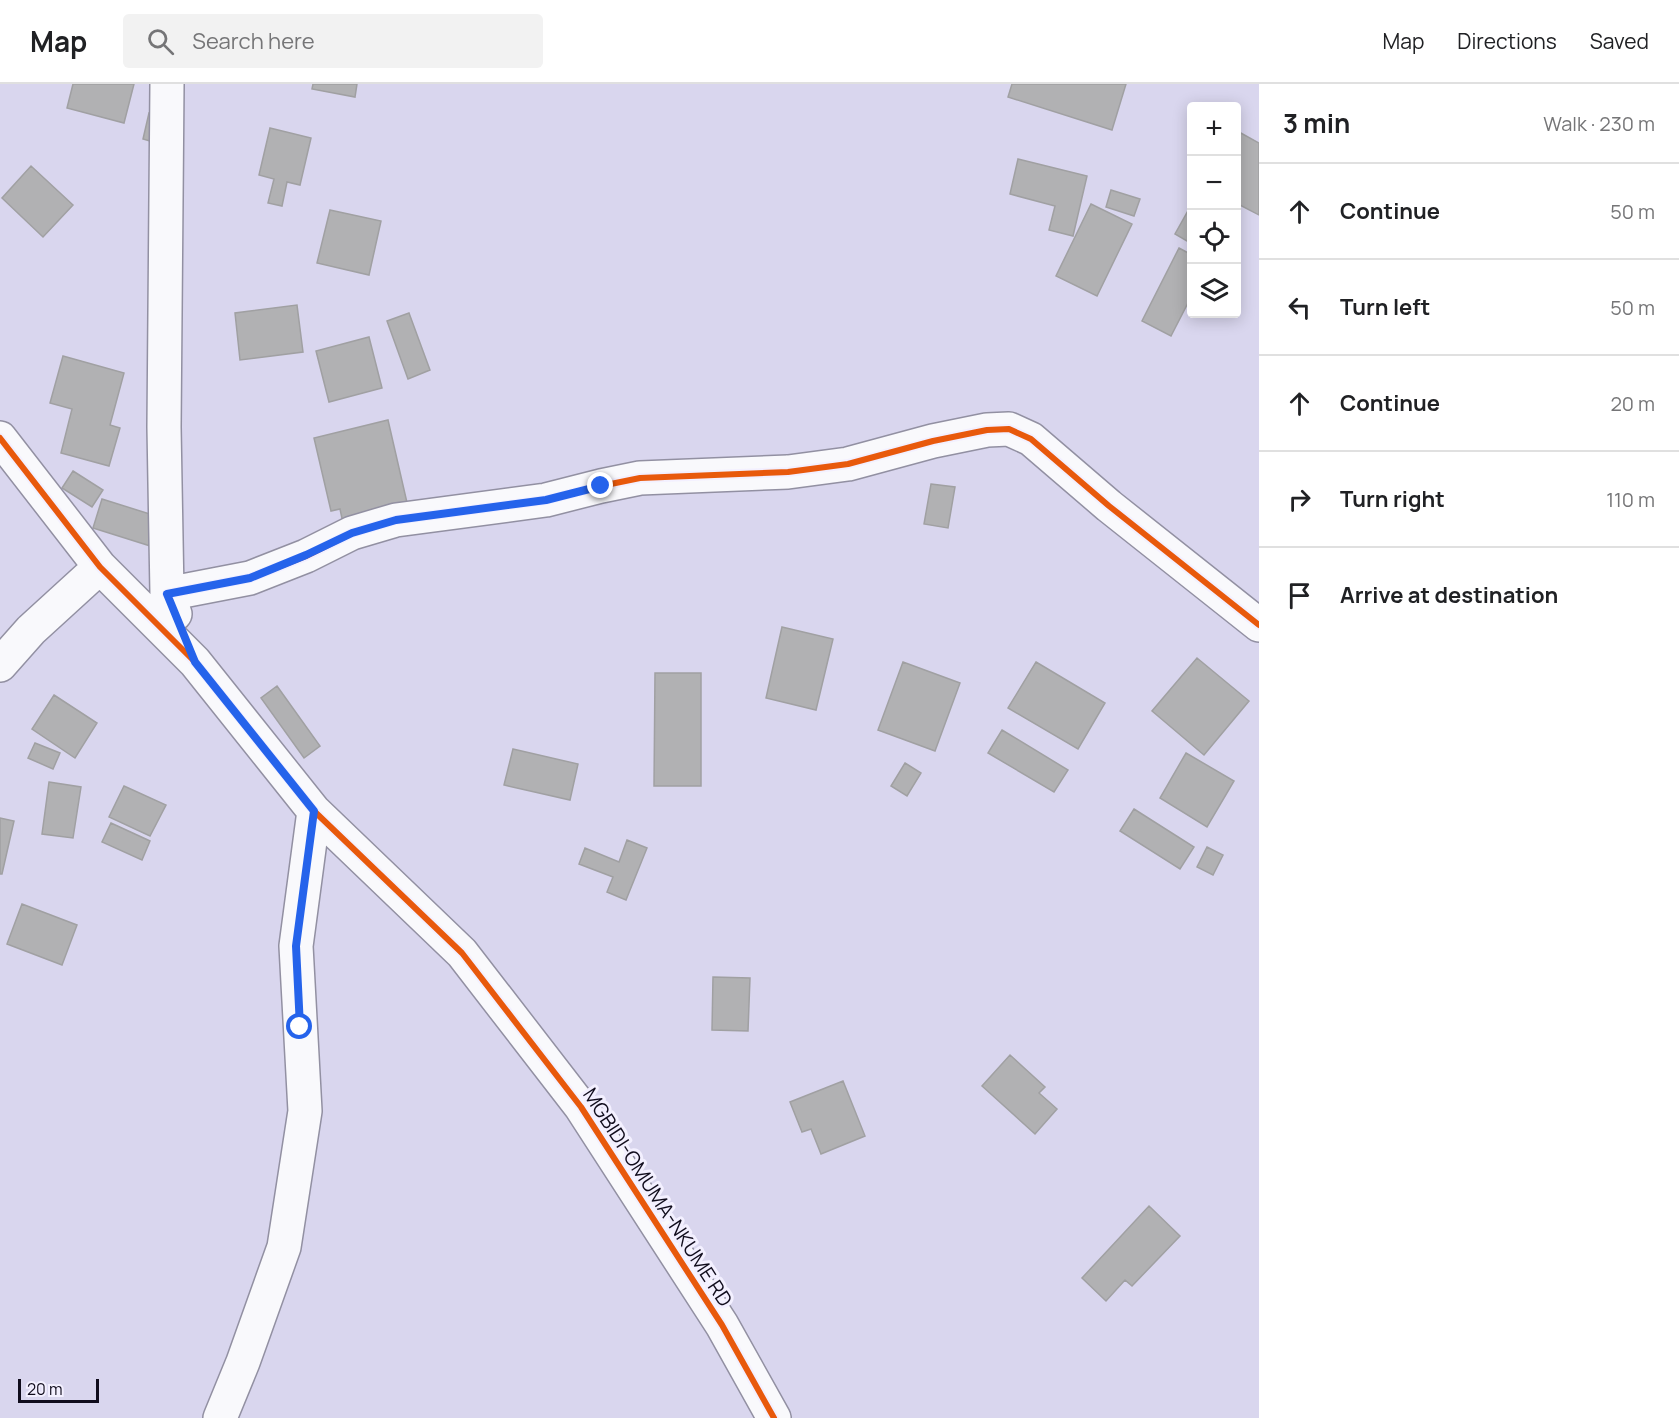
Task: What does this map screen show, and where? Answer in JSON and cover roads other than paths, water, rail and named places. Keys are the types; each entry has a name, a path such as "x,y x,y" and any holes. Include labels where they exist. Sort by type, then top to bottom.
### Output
{"street":[{"path":"167,84 164,427 167,594 195,662"},
{"path":"167,594 250,578 352,533 396,520 546,500 640,478 788,472 848,464 933,441 987,430 1009,429 1031,439 1109,506 1259,625"},
{"name":"MGBIDI-OMUMA-NKUME RD","path":"0,438 100,567 195,662 314,811 462,954 581,1107 722,1325 774,1418"},
{"path":"0,665 31,630 100,567"},
{"path":"220,1418 243,1362 284,1247 305,1111 296,946 314,811"}]}
